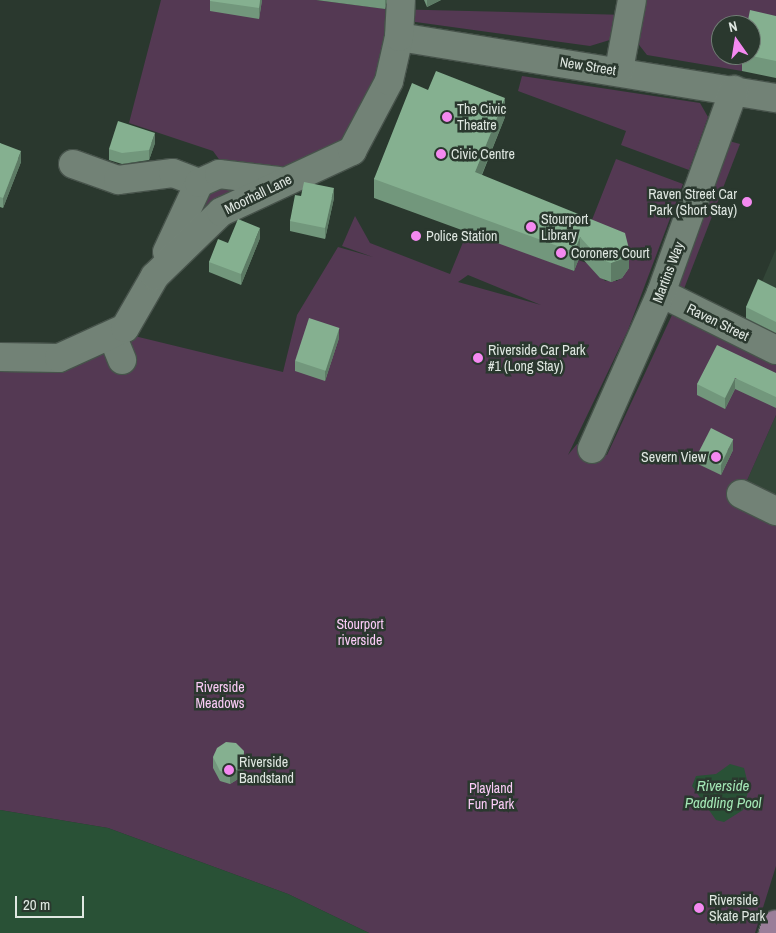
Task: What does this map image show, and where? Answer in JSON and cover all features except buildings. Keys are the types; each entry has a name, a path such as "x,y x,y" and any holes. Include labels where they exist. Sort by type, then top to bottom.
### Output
{"main road":[{"path":"773,933 776,924"}],"street":[{"name":"Moorhall Lane","path":"0,358 59,358 117,348 134,320 156,276 221,212 279,181 352,151 389,81 399,37 401,0"},
{"path":"619,70 632,0"},
{"name":"New Street","path":"399,37 619,70 776,98"},
{"name":"Martins Way","path":"592,449 660,293 734,90"},
{"path":"73,164 118,180 173,173 199,183"},
{"path":"156,276 199,183 219,174 279,181"},
{"name":"Raven Street","path":"660,293 776,350"},
{"path":"741,494 776,511"}],"shaded area":[{"path":"776,249 776,340 744,323"},
{"path":"776,415 776,511 741,494"}],"green space":[{"path":"161,0 316,0 387,9 629,15 632,0 776,0 776,16 753,14 711,15 711,65 743,65 742,71 647,55 636,41 613,39 590,46 401,20 360,140 279,181 155,276 221,162 213,151 129,123"},
{"path":"522,76 700,103 708,117 689,170 621,145 626,131 518,91"},
{"path":"729,141 740,144 682,294 677,277"},
{"name":"Stourport riverside","path":"616,159 683,184 628,330 568,455 577,444 607,455 672,315 776,358 776,415 741,494 776,511 776,866 755,933 369,933 288,894 108,828 0,810 0,363 39,372 103,345 118,332 283,372 297,315 338,247 373,257 342,246 355,216 370,243 450,274 468,230 574,271 578,260 593,265 605,281 617,281 629,268 628,257 586,235","holes":["468,275 541,305 458,282"]}],"water":[{"name":"Riverside Paddling Pool","path":"730,764 744,768 749,788 743,810 724,822 716,820 692,786 696,776 716,774"},
{"path":"0,810 108,828 288,894 369,933 0,933"}],"place":[{"name":"The Civic Theatre","path":"447,117"},
{"name":"Civic Centre","path":"441,154"},
{"name":"Raven Street Car Park (Short Stay)","path":"747,202"},
{"name":"Stourport Library","path":"531,227"},
{"name":"Police Station","path":"416,236"},
{"name":"Coroners Court","path":"561,253"},
{"name":"Riverside Car Park #1 (Long Stay)","path":"478,358"},
{"name":"Severn View","path":"716,457"},
{"name":"Riverside Bandstand","path":"229,770"},
{"name":"Riverside Skate Park","path":"699,908"}],"park label":[{"name":"Riverside Meadows","path":"220,696"},
{"name":"Playland Fun Park","path":"491,796"}]}
